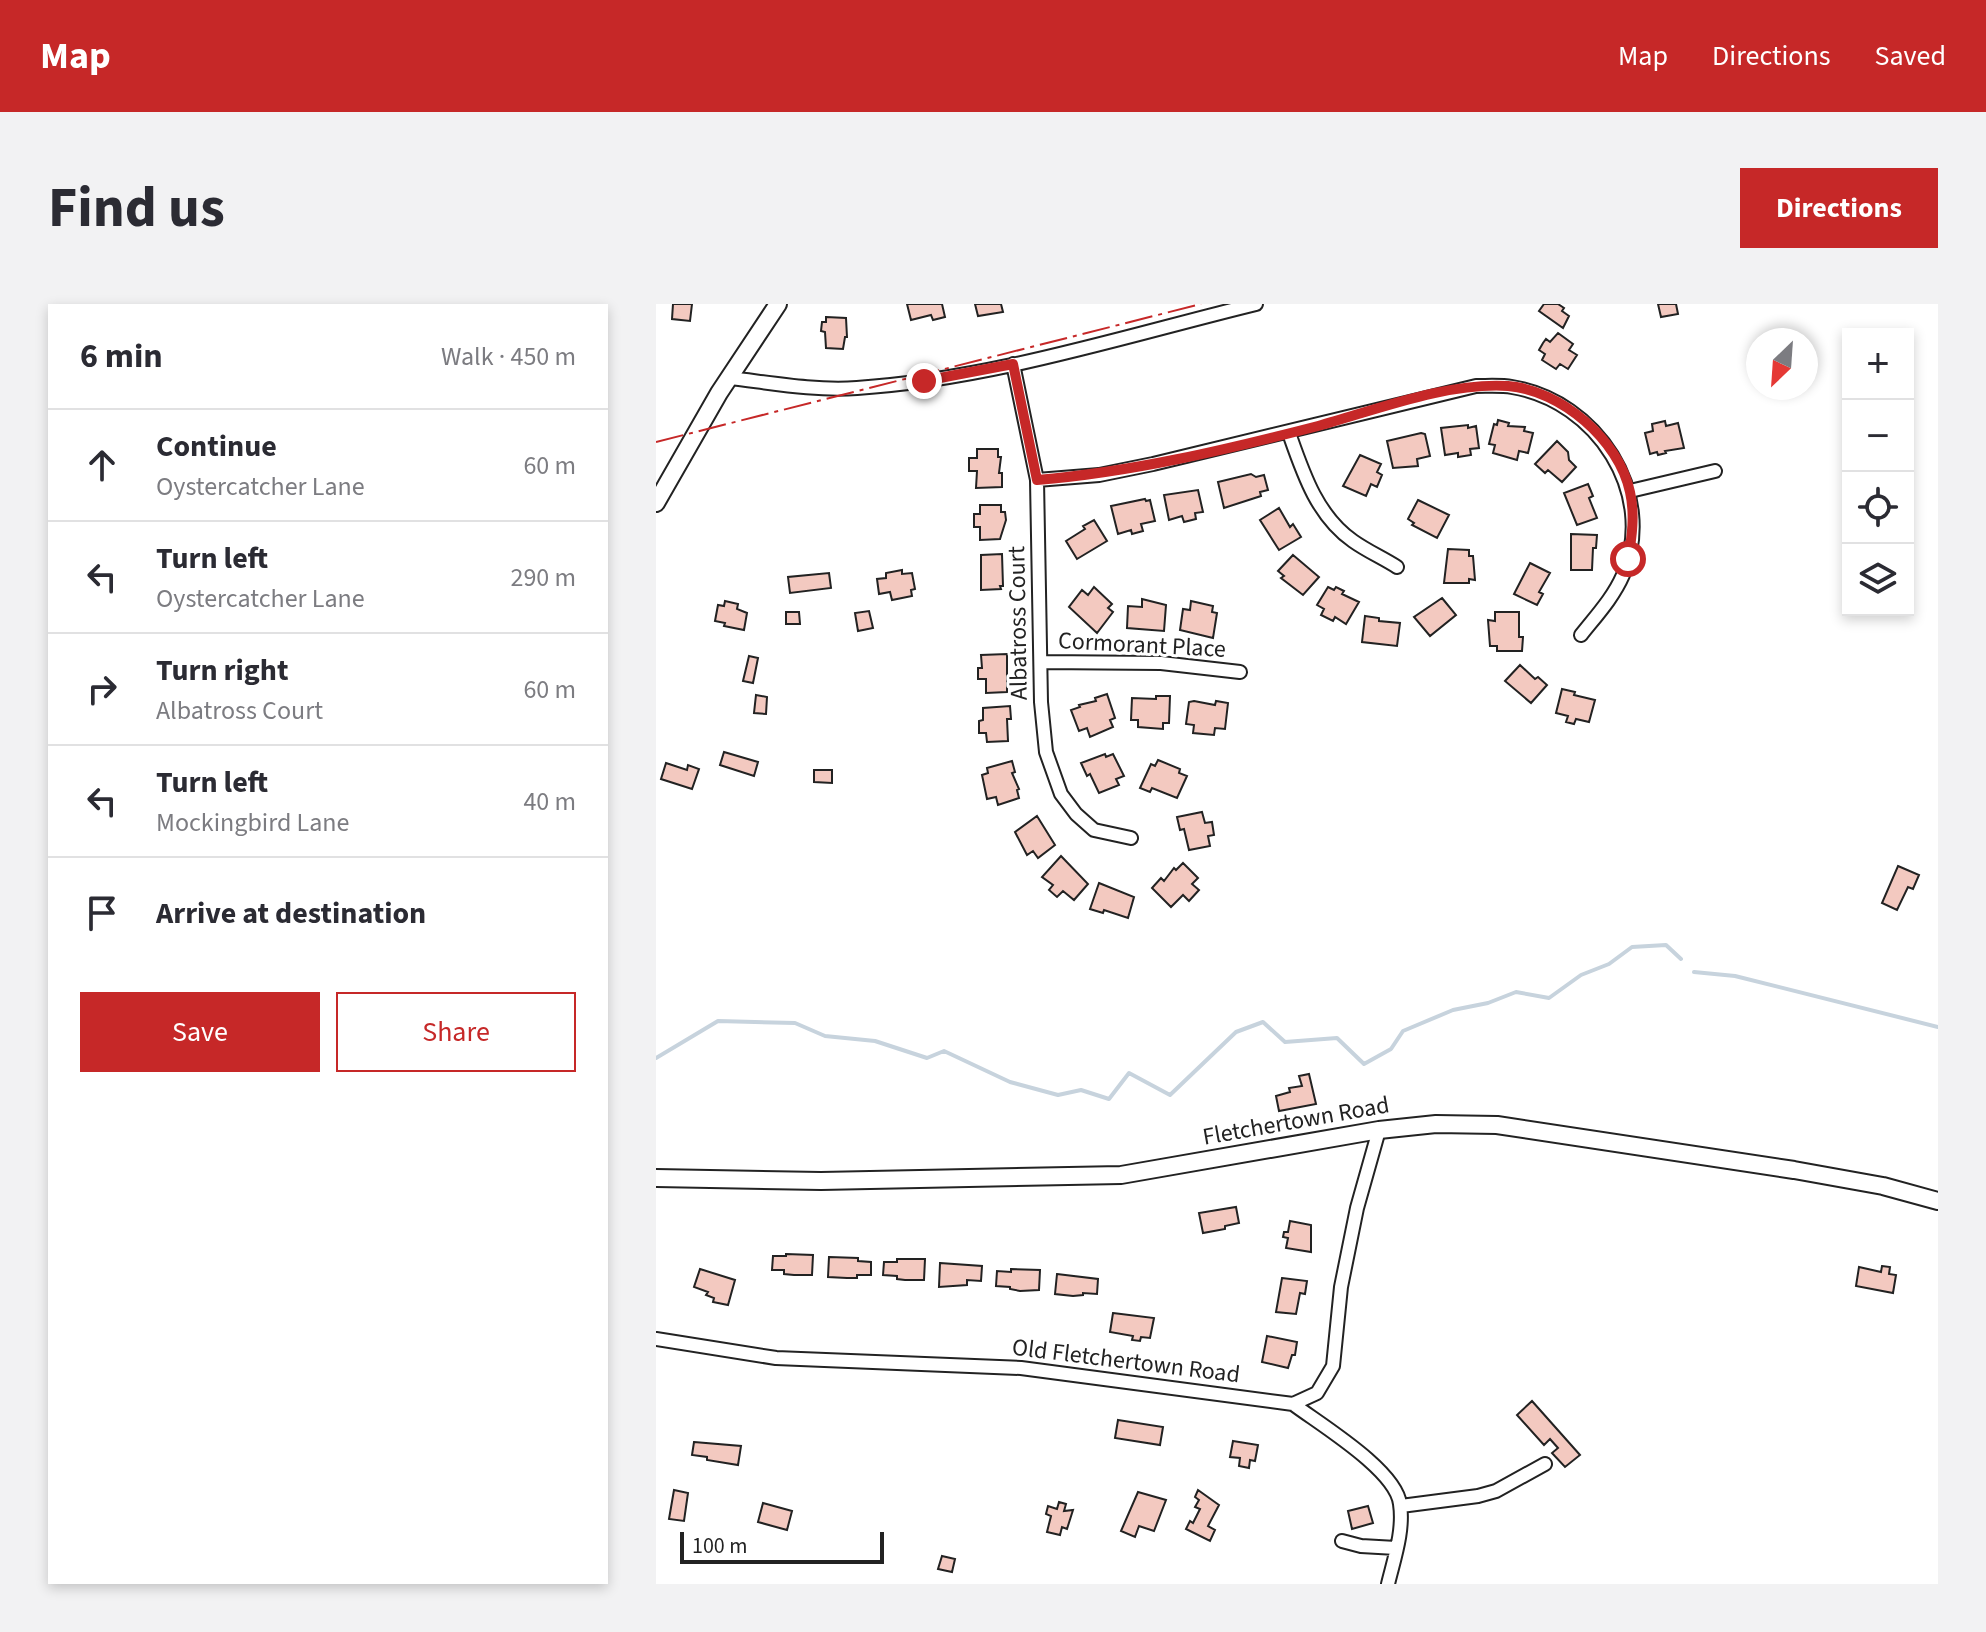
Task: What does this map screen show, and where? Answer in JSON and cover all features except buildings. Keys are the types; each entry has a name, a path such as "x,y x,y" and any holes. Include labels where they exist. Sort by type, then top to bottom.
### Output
{"street":[{"path":"656,503 676,464 778,304"},
{"path":"730,378 830,389 924,381 1013,364 1256,304"},
{"name":"Albatross Court","path":"1013,364 1037,480 1041,702 1046,752 1061,794 1076,814 1094,830 1131,838"},
{"path":"1037,480 1099,475 1289,433 1438,394 1476,386 1511,386 1539,394 1564,406 1584,421 1603,441 1619,465 1630,491 1632,538 1623,576 1611,598 1581,635"},
{"path":"1289,433 1307,486 1323,510 1351,540 1397,567"},
{"path":"1630,491 1715,471"},
{"name":"Cormorant Place","path":"1042,662 1161,663 1240,672"},
{"name":"Fletchertown Road","path":"656,1178 821,1181 1121,1175 1379,1130 1436,1124 1497,1125 1794,1170 1883,1186 1938,1201"},
{"path":"1379,1130 1357,1208 1341,1287 1333,1366 1317,1393 1293,1404 1389,1480 1398,1494 1401,1506 1388,1584"},
{"name":"Old Fletchertown Road","path":"656,1339 776,1358 1021,1368 1293,1404"},
{"path":"1401,1506 1487,1494 1511,1485 1545,1464"},
{"path":"1342,1541 1361,1546 1396,1548"}],"waterway":[{"path":"656,1058 718,1021 795,1023 825,1036 875,1041 927,1058 944,1051 1010,1082 1058,1095 1081,1090 1109,1099 1129,1073 1170,1095 1236,1032 1263,1022 1285,1042 1337,1038 1364,1064 1391,1049 1403,1031 1453,1010 1488,1003 1516,992 1549,998 1581,975 1609,964 1632,947 1666,945 1681,959"},
{"path":"1694,972 1735,976 1938,1027"}],"power":[{"path":"656,442 1201,304"}],"route":[{"path":"924,381 1013,364 1037,480 1099,475 1289,433 1438,394 1476,386 1511,386 1539,394 1564,406 1603,441 1619,465 1630,491 1632,538 1628,559"}]}
